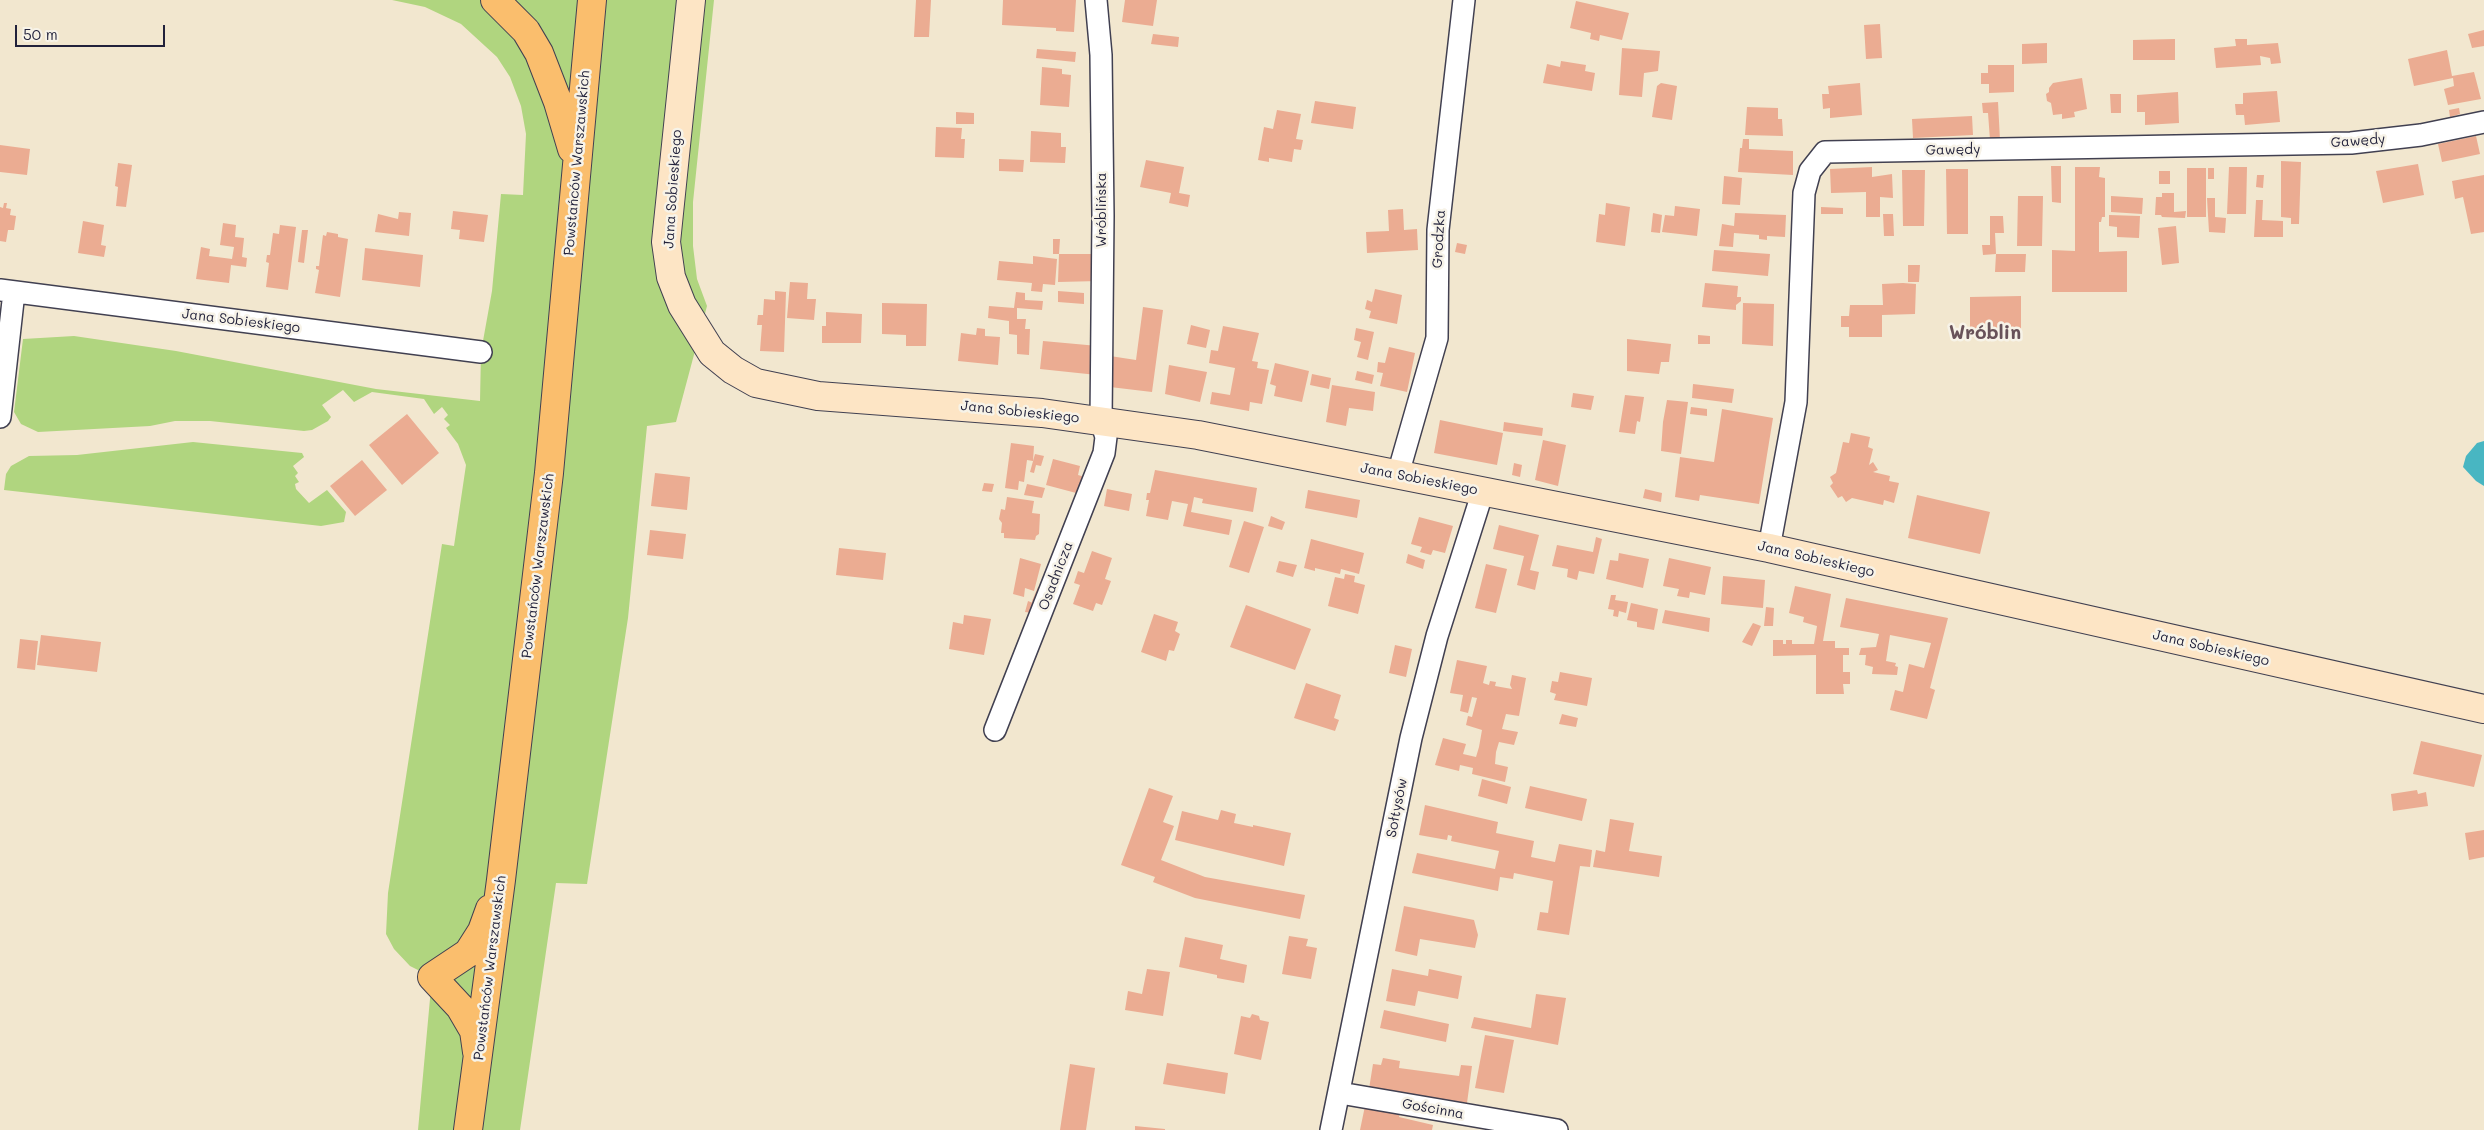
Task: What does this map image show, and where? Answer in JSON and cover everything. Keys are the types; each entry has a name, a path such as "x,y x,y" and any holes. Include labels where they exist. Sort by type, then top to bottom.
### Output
{"main road":[{"path":"495,0 526,31 538,53 558,102 576,163"},
{"name":"Powstańców Warszawskich","path":"468,1130 501,880 549,473 592,0"},
{"path":"478,1064 474,1031 460,1007 432,977 468,953 482,931 501,880"}],"street":[{"name":"Jana Sobieskiego","path":"691,0 666,242 671,277 682,305 712,353 750,380 784,390 818,396 933,403 1042,413 1198,435 1769,548 2484,709"},
{"name":"Wróblińska","path":"1096,0 1100,55 1103,216 1101,420"},
{"name":"Grodzka","path":"1398,474 1437,338 1438,230 1464,0"},
{"name":"Gawędy","path":"1769,548 1796,402 1804,193 1810,171 1825,152 2351,143 2421,135 2484,122"},
{"name":"Jana Sobieskiego","path":"7,291 481,352"},
{"path":"0,417 7,291"},
{"name":"Osadnicza","path":"995,730 1104,453 1106,437 1101,420"},
{"name":"Sołtysów","path":"1332,1130 1411,738 1436,636 1483,491"},
{"name":"Gościnna","path":"1340,1092 1556,1130"}],"green space":[{"path":"392,0 714,0 693,202 693,246 697,279 707,306 676,422 647,426 628,618 587,884 556,883 520,1130 418,1130 432,977 410,966 394,949 386,934 388,893 442,544 454,546 466,465 458,444 446,428 450,425 444,419 448,415 442,407 434,414 424,399 372,392 354,402 343,390 322,405 331,417 328,421 312,430 304,431 210,421 175,421 150,426 38,432 21,424 14,412 23,339 74,336 176,351 376,389 480,401 481,352 492,291 501,194 523,195 526,134 521,106 510,77 497,57 461,24 425,7"},
{"path":"193,442 302,453 304,457 293,466 298,473 295,476 299,482 295,484 296,489 309,503 327,490 346,512 344,522 321,526 4,490 6,474 11,466 29,456 77,455"}],"water":[{"path":"2484,441 2484,486 2476,481 2463,467 2466,456 2477,443"}],"building":[{"path":"916,0 931,0 929,37 914,37"},
{"path":"1003,0 1076,0 1074,32 1056,31 1056,28 1002,25"},
{"path":"1125,0 1157,0 1153,26 1122,22"},
{"path":"1576,1 1629,13 1622,40 1600,35 1599,41 1590,39 1591,33 1570,28"},
{"path":"1880,24 1882,58 1866,59 1864,25"},
{"path":"2484,30 2484,46 2472,48 2468,34"},
{"path":"1153,34 1179,37 1178,47 1151,44"},
{"path":"2175,39 2175,60 2133,60 2133,40"},
{"path":"2235,39 2247,39 2247,45 2278,43 2281,63 2271,64 2270,58 2260,56 2261,65 2216,68 2214,48 2236,46"},
{"path":"2047,43 2047,63 2022,64 2022,44"},
{"path":"1622,48 1660,51 1658,71 1644,73 1642,97 1619,95"},
{"path":"1037,49 1076,52 1075,62 1036,58"},
{"path":"2447,50 2452,76 2474,72 2481,99 2448,105 2444,89 2454,86 2453,78 2414,86 2408,59"},
{"path":"1561,61 1586,65 1585,71 1595,73 1592,91 1543,83 1547,64 1560,67"},
{"path":"1988,65 2014,65 2014,92 1989,93 1989,84 1981,84 1981,73 1988,73"},
{"path":"1042,67 1062,69 1062,74 1071,75 1069,107 1040,105"},
{"path":"2082,78 2087,109 2074,112 2075,117 2062,119 2062,114 2053,115 2051,103 2047,101 2046,94 2049,92 2049,88 2053,83"},
{"path":"1661,83 1677,86 1672,120 1652,117 1657,86"},
{"path":"1860,83 1862,115 1830,118 1830,108 1823,109 1822,94 1829,94 1828,86"},
{"path":"2277,91 2280,122 2245,125 2244,115 2236,115 2235,104 2243,104 2243,93"},
{"path":"2178,92 2179,123 2145,125 2145,112 2137,112 2137,95"},
{"path":"2110,94 2121,94 2121,113 2111,113"},
{"path":"1315,101 1356,107 1353,129 1311,123"},
{"path":"1998,102 2000,140 1990,140 1988,113 1983,113 1982,103"},
{"path":"1747,107 1778,108 1778,119 1782,119 1783,136 1745,135"},
{"path":"2459,108 2460,114 2450,117 2449,110"},
{"path":"1277,110 1301,114 1296,139 1303,140 1301,150 1294,149 1292,162 1269,158 1269,162 1258,160 1264,127 1273,129"},
{"path":"956,112 974,113 974,124 956,124"},
{"path":"1972,116 1973,135 1913,138 1912,119"},
{"path":"936,127 962,128 961,139 965,139 964,158 935,157"},
{"path":"1031,131 1061,133 1061,147 1066,147 1065,163 1030,162"},
{"path":"2476,136 2480,154 2442,162 2438,144"},
{"path":"1743,139 1749,139 1749,149 1793,151 1793,175 1738,172 1740,148 1742,148"},
{"path":"0,145 30,149 27,175 0,172"},
{"path":"999,159 1024,160 1023,172 999,171"},
{"path":"1146,160 1184,167 1179,193 1190,195 1188,207 1169,203 1171,193 1140,187"},
{"path":"2281,161 2301,162 2299,224 2291,224 2291,218 2281,217"},
{"path":"118,163 132,165 126,207 116,206 118,187 115,186"},
{"path":"2418,164 2424,195 2383,203 2376,171"},
{"path":"2051,166 2061,166 2061,203 2052,202"},
{"path":"1872,167 1872,177 1892,174 1893,198 1880,197 1880,217 1866,217 1866,192 1831,193 1830,169"},
{"path":"2075,167 2100,167 2099,177 2105,178 2105,217 2102,217 2101,222 2099,222 2099,252 2127,251 2127,292 2052,292 2052,250 2075,251"},
{"path":"2229,167 2247,167 2246,214 2227,214"},
{"path":"2187,168 2206,168 2206,217 2187,217"},
{"path":"2208,168 2214,168 2214,179 2208,179"},
{"path":"1946,169 1968,169 1968,234 1947,234"},
{"path":"1902,170 1925,170 1924,226 1903,226"},
{"path":"2159,171 2170,171 2170,184 2159,184"},
{"path":"2257,175 2264,175 2263,188 2256,187"},
{"path":"2484,175 2484,232 2471,234 2463,197 2455,199 2452,181"},
{"path":"1724,176 1742,178 1740,205 1722,204"},
{"path":"2162,193 2174,193 2174,212 2186,211 2185,218 2155,215 2156,197 2162,197"},
{"path":"2018,196 2043,196 2042,246 2017,246"},
{"path":"2111,196 2143,198 2142,214 2111,212"},
{"path":"2207,198 2215,198 2215,217 2226,218 2225,233 2209,232"},
{"path":"2256,200 2263,200 2262,220 2283,221 2283,237 2254,237"},
{"path":"4,203 7,203 6,208 11,209 10,215 16,216 14,230 8,230 6,242 0,241 0,207 3,208"},
{"path":"1606,203 1630,207 1625,246 1596,242 1599,214 1605,215"},
{"path":"1675,206 1700,209 1697,236 1662,232 1665,215 1674,216"},
{"path":"1821,207 1843,208 1843,214 1821,214"},
{"path":"1403,209 1404,230 1417,229 1418,250 1367,253 1366,232 1389,231 1388,210"},
{"path":"453,211 488,215 484,242 459,239 460,230 451,229"},
{"path":"399,212 411,213 409,236 375,232 378,214 398,219"},
{"path":"1653,213 1662,215 1660,233 1651,232"},
{"path":"1735,213 1786,215 1785,237 1767,236 1767,240 1759,239 1759,235 1734,233 1733,247 1719,246 1722,224 1734,226"},
{"path":"1883,214 1893,214 1894,236 1884,236"},
{"path":"2109,215 2140,216 2139,238 2117,237 2117,227 2109,226"},
{"path":"1990,216 2003,216 2004,233 1995,233 1996,254 1983,255 1982,245 1990,245"},
{"path":"83,221 104,225 101,245 106,246 104,257 78,253"},
{"path":"223,223 236,225 235,237 244,238 242,257 247,258 246,267 231,265 229,283 196,279 201,247 210,249 209,256 232,259 234,247 220,245"},
{"path":"280,225 296,227 288,290 266,287 269,263 266,262 267,255 270,255 273,233 279,234"},
{"path":"2176,226 2179,263 2162,265 2158,228"},
{"path":"302,230 308,230 304,263 298,262"},
{"path":"327,232 338,234 338,237 348,239 340,297 315,293 319,270 316,269 316,266 319,266 323,235 326,236"},
{"path":"1053,239 1060,239 1059,254 1053,254"},
{"path":"1457,243 1467,245 1465,254 1455,252"},
{"path":"365,248 423,255 420,287 362,280"},
{"path":"1714,250 1770,254 1768,276 1712,271"},
{"path":"1059,254 1099,254 1099,281 1058,282"},
{"path":"1996,254 2026,254 2025,272 1995,272"},
{"path":"1033,256 1057,259 1055,285 1043,284 1042,292 1031,291 1032,283 997,280 999,261 1033,264"},
{"path":"1908,265 1920,265 1919,282 1908,282"},
{"path":"790,282 808,283 807,299 816,299 814,320 787,318"},
{"path":"1705,283 1738,286 1737,297 1741,297 1741,301 1736,305 1736,310 1702,307"},
{"path":"1882,284 1916,284 1915,314 1882,315 1882,337 1849,337 1849,327 1841,327 1841,316 1849,316 1850,305 1883,305"},
{"path":"1375,289 1402,295 1397,324 1369,318 1371,311 1365,309 1367,300 1372,302"},
{"path":"775,291 786,292 784,352 760,351 762,325 757,325 758,315 763,315 764,299 775,300"},
{"path":"1058,291 1084,293 1084,304 1058,302"},
{"path":"1016,292 1025,293 1025,300 1043,301 1042,310 1017,308 1017,319 1026,319 1025,329 1030,329 1029,355 1017,354 1017,335 1009,334 1009,321 988,318 989,306 1014,308"},
{"path":"2021,296 2021,332 1970,333 1970,297"},
{"path":"882,303 927,304 926,346 906,346 906,335 882,334"},
{"path":"1743,303 1774,304 1773,346 1742,344"},
{"path":"1143,307 1163,310 1152,392 1110,387 1110,356 1136,360"},
{"path":"826,312 862,314 861,343 822,343 822,326 826,326"},
{"path":"1191,325 1210,330 1206,348 1187,344"},
{"path":"1223,326 1259,333 1252,361 1258,362 1257,368 1269,370 1262,404 1250,402 1249,411 1210,404 1212,392 1230,395 1235,368 1209,363 1211,350 1218,351"},
{"path":"977,328 985,329 985,336 1000,337 998,365 958,361 961,333 976,335"},
{"path":"1356,328 1374,332 1368,360 1357,357 1361,342 1354,340"},
{"path":"1698,335 1710,336 1710,344 1698,344"},
{"path":"1627,339 1671,344 1669,362 1661,362 1659,374 1627,371"},
{"path":"1043,341 1098,346 1097,375 1040,369"},
{"path":"1389,347 1415,353 1407,392 1380,386 1383,373 1377,372 1378,362 1385,363"},
{"path":"1275,363 1309,371 1302,402 1274,396 1276,386 1270,384"},
{"path":"1169,365 1207,372 1200,402 1165,394"},
{"path":"1357,371 1374,375 1372,384 1355,380"},
{"path":"1312,374 1331,378 1329,389 1310,385"},
{"path":"1693,384 1734,389 1732,403 1692,398"},
{"path":"1332,385 1375,392 1373,411 1349,408 1346,426 1326,422"},
{"path":"1573,393 1594,396 1591,410 1571,407"},
{"path":"1625,395 1644,397 1640,422 1637,421 1635,434 1619,432"},
{"path":"1667,400 1688,402 1681,454 1661,451"},
{"path":"1691,407 1707,409 1707,416 1690,414"},
{"path":"1722,409 1773,418 1759,504 1700,495 1699,501 1675,497 1680,457 1714,462"},
{"path":"407,414 439,453 402,485 369,445"},
{"path":"1440,420 1503,433 1497,465 1434,453"},
{"path":"1504,422 1543,428 1542,436 1503,431"},
{"path":"1851,433 1870,437 1868,447 1873,449 1869,465 1873,462 1878,470 1873,472 1890,476 1889,481 1899,483 1894,503 1884,500 1883,505 1852,498 1846,502 1842,496 1838,498 1830,486 1833,483 1830,477 1836,473 1843,442 1849,443"},
{"path":"1543,440 1566,445 1558,486 1535,480"},
{"path":"1011,443 1034,446 1033,461 1027,460 1024,482 1019,481 1018,490 1005,488"},
{"path":"1035,454 1044,456 1041,466 1036,465 1034,473 1030,472"},
{"path":"1053,459 1080,466 1078,475 1085,477 1080,494 1046,485"},
{"path":"362,460 387,490 355,516 330,486"},
{"path":"1514,463 1522,465 1520,477 1512,475"},
{"path":"1155,470 1257,488 1253,512 1202,503 1203,499 1194,497 1191,512 1232,520 1229,535 1183,526 1188,504 1172,501 1168,520 1146,516 1149,500 1146,500 1147,493 1150,493"},
{"path":"655,473 690,477 687,510 651,506"},
{"path":"984,483 994,484 992,492 982,491"},
{"path":"1027,484 1045,488 1042,498 1024,495"},
{"path":"1107,489 1132,494 1129,511 1104,506"},
{"path":"1645,489 1662,493 1661,502 1643,498"},
{"path":"1308,490 1360,500 1357,518 1305,508"},
{"path":"1917,495 1990,512 1980,554 1908,538"},
{"path":"1007,497 1034,501 1032,513 1040,514 1039,534 1035,540 1004,538 1004,533 1001,533 1002,523 999,519 1001,509 1005,510"},
{"path":"1271,516 1285,522 1282,530 1268,526"},
{"path":"1419,517 1453,526 1445,553 1433,550 1431,555 1420,552 1422,547 1411,544"},
{"path":"1244,521 1264,527 1249,573 1229,567"},
{"path":"1499,525 1539,535 1530,570 1539,572 1535,590 1517,585 1524,556 1493,549"},
{"path":"650,530 686,534 683,559 647,555"},
{"path":"1596,537 1602,539 1594,574 1579,571 1577,580 1567,577 1568,569 1552,566 1557,545 1593,552"},
{"path":"1311,539 1364,553 1359,574 1341,569 1340,574 1315,568 1315,571 1304,568"},
{"path":"839,548 886,553 883,580 836,575"},
{"path":"1092,551 1112,558 1105,579 1111,581 1102,605 1096,603 1093,611 1073,604 1080,585 1074,583 1078,571 1084,573"},
{"path":"1619,553 1649,559 1643,588 1606,579 1610,560 1618,561"},
{"path":"1408,554 1425,560 1423,569 1406,563"},
{"path":"1020,558 1041,564 1034,591 1025,588 1024,597 1013,594"},
{"path":"1669,558 1711,567 1705,595 1690,592 1689,598 1677,596 1679,589 1663,586"},
{"path":"1279,561 1297,565 1293,577 1276,572"},
{"path":"1486,564 1507,569 1496,613 1475,608"},
{"path":"1345,574 1355,576 1354,582 1365,585 1358,614 1328,606 1335,577 1344,579"},
{"path":"1723,576 1765,580 1763,608 1721,604"},
{"path":"1795,586 1831,594 1823,641 1835,641 1835,648 1849,648 1849,655 1843,655 1843,672 1850,672 1850,684 1843,684 1844,694 1816,694 1816,655 1773,656 1773,640 1783,640 1783,644 1786,644 1786,640 1792,640 1792,644 1814,644 1817,626 1803,622 1804,617 1789,613"},
{"path":"1038,587 1043,589 1033,613 1025,612 1028,601 1033,603 1032,601"},
{"path":"1611,595 1616,595 1615,600 1628,602 1626,613 1619,611 1618,617 1613,616 1614,610 1608,609"},
{"path":"1846,598 1948,618 1930,688 1935,690 1927,719 1890,710 1895,690 1903,692 1909,664 1924,668 1931,643 1890,635 1886,661 1896,663 1895,666 1898,667 1897,675 1872,674 1873,667 1865,665 1866,655 1859,655 1861,648 1876,647 1879,634 1840,627"},
{"path":"1631,603 1658,609 1654,630 1637,627 1637,622 1627,620"},
{"path":"1246,605 1311,629 1295,670 1230,647"},
{"path":"1766,607 1774,608 1773,626 1764,626"},
{"path":"1665,610 1710,618 1709,632 1662,623"},
{"path":"1154,614 1178,622 1175,631 1180,634 1174,651 1169,650 1166,661 1141,652"},
{"path":"964,615 991,619 984,655 949,649 953,622 963,624"},
{"path":"1753,623 1761,626 1752,646 1742,642"},
{"path":"41,635 101,642 97,672 37,665"},
{"path":"20,639 38,641 35,670 17,668"},
{"path":"1395,645 1412,649 1406,677 1389,673"},
{"path":"1457,660 1487,666 1483,683 1489,685 1490,681 1496,682 1495,686 1512,689 1510,685 1512,675 1526,678 1519,716 1506,714 1502,729 1518,732 1514,745 1499,742 1496,752 1495,764 1508,767 1505,782 1472,774 1473,768 1460,765 1459,771 1435,765 1443,738 1466,744 1463,754 1476,757 1479,747 1482,730 1466,725 1468,716 1472,717 1477,698 1472,697 1468,713 1460,711 1463,695 1450,693"},
{"path":"1560,672 1592,678 1587,706 1554,700 1556,694 1550,692 1552,681 1558,682"},
{"path":"1306,683 1341,695 1334,718 1339,720 1335,731 1294,718"},
{"path":"1562,714 1578,718 1576,727 1559,724"},
{"path":"2421,741 2482,755 2474,787 2413,774"},
{"path":"1482,779 1511,787 1507,804 1478,796"},
{"path":"1530,786 1587,799 1582,821 1525,808"},
{"path":"1149,788 1173,796 1163,822 1174,826 1161,860 1205,877 1305,895 1300,919 1195,898 1153,882 1155,877 1121,865"},
{"path":"2417,790 2418,794 2426,792 2428,806 2393,811 2391,794"},
{"path":"1425,805 1498,822 1496,833 1534,841 1531,857 1555,862 1559,844 1592,850 1590,867 1580,866 1569,935 1537,930 1540,912 1548,913 1553,881 1514,873 1513,879 1500,877 1498,891 1412,873 1417,853 1495,869 1499,851 1451,841 1452,836 1448,835 1447,840 1419,835"},
{"path":"1221,810 1236,814 1234,823 1291,833 1284,866 1175,840 1182,811 1218,820"},
{"path":"1610,819 1634,823 1629,851 1662,856 1659,877 1593,867 1596,850 1605,852"},
{"path":"2484,830 2484,857 2469,860 2465,833"},
{"path":"1404,906 1474,920 1478,935 1475,948 1420,939 1417,956 1395,951"},
{"path":"1289,936 1308,939 1306,946 1317,948 1311,979 1282,974"},
{"path":"1185,937 1223,945 1220,959 1247,965 1244,983 1217,978 1217,975 1179,967"},
{"path":"1147,969 1170,972 1163,1016 1125,1010 1128,991 1142,994"},
{"path":"1392,969 1428,976 1429,969 1462,976 1458,999 1418,991 1415,1006 1386,1001"},
{"path":"1536,994 1566,998 1558,1045 1471,1028 1474,1017 1531,1028"},
{"path":"1384,1010 1449,1024 1446,1042 1380,1028"},
{"path":"1252,1014 1259,1016 1260,1020 1269,1022 1261,1060 1234,1054 1241,1016 1250,1018"},
{"path":"1485,1035 1514,1040 1504,1093 1475,1088"},
{"path":"1383,1058 1400,1061 1399,1068 1459,1076 1461,1065 1472,1066 1467,1103 1369,1089 1373,1064 1381,1065"},
{"path":"1167,1063 1228,1073 1225,1094 1163,1084"},
{"path":"1070,1064 1095,1068 1086,1130 1060,1130"},
{"path":"1365,1106 1400,1113 1399,1117 1433,1125 1432,1130 1360,1130"},
{"path":"1135,1126 1165,1129 1165,1130 1135,1130"}],"district":[{"name":"Wróblin","path":"1985,333"}]}
